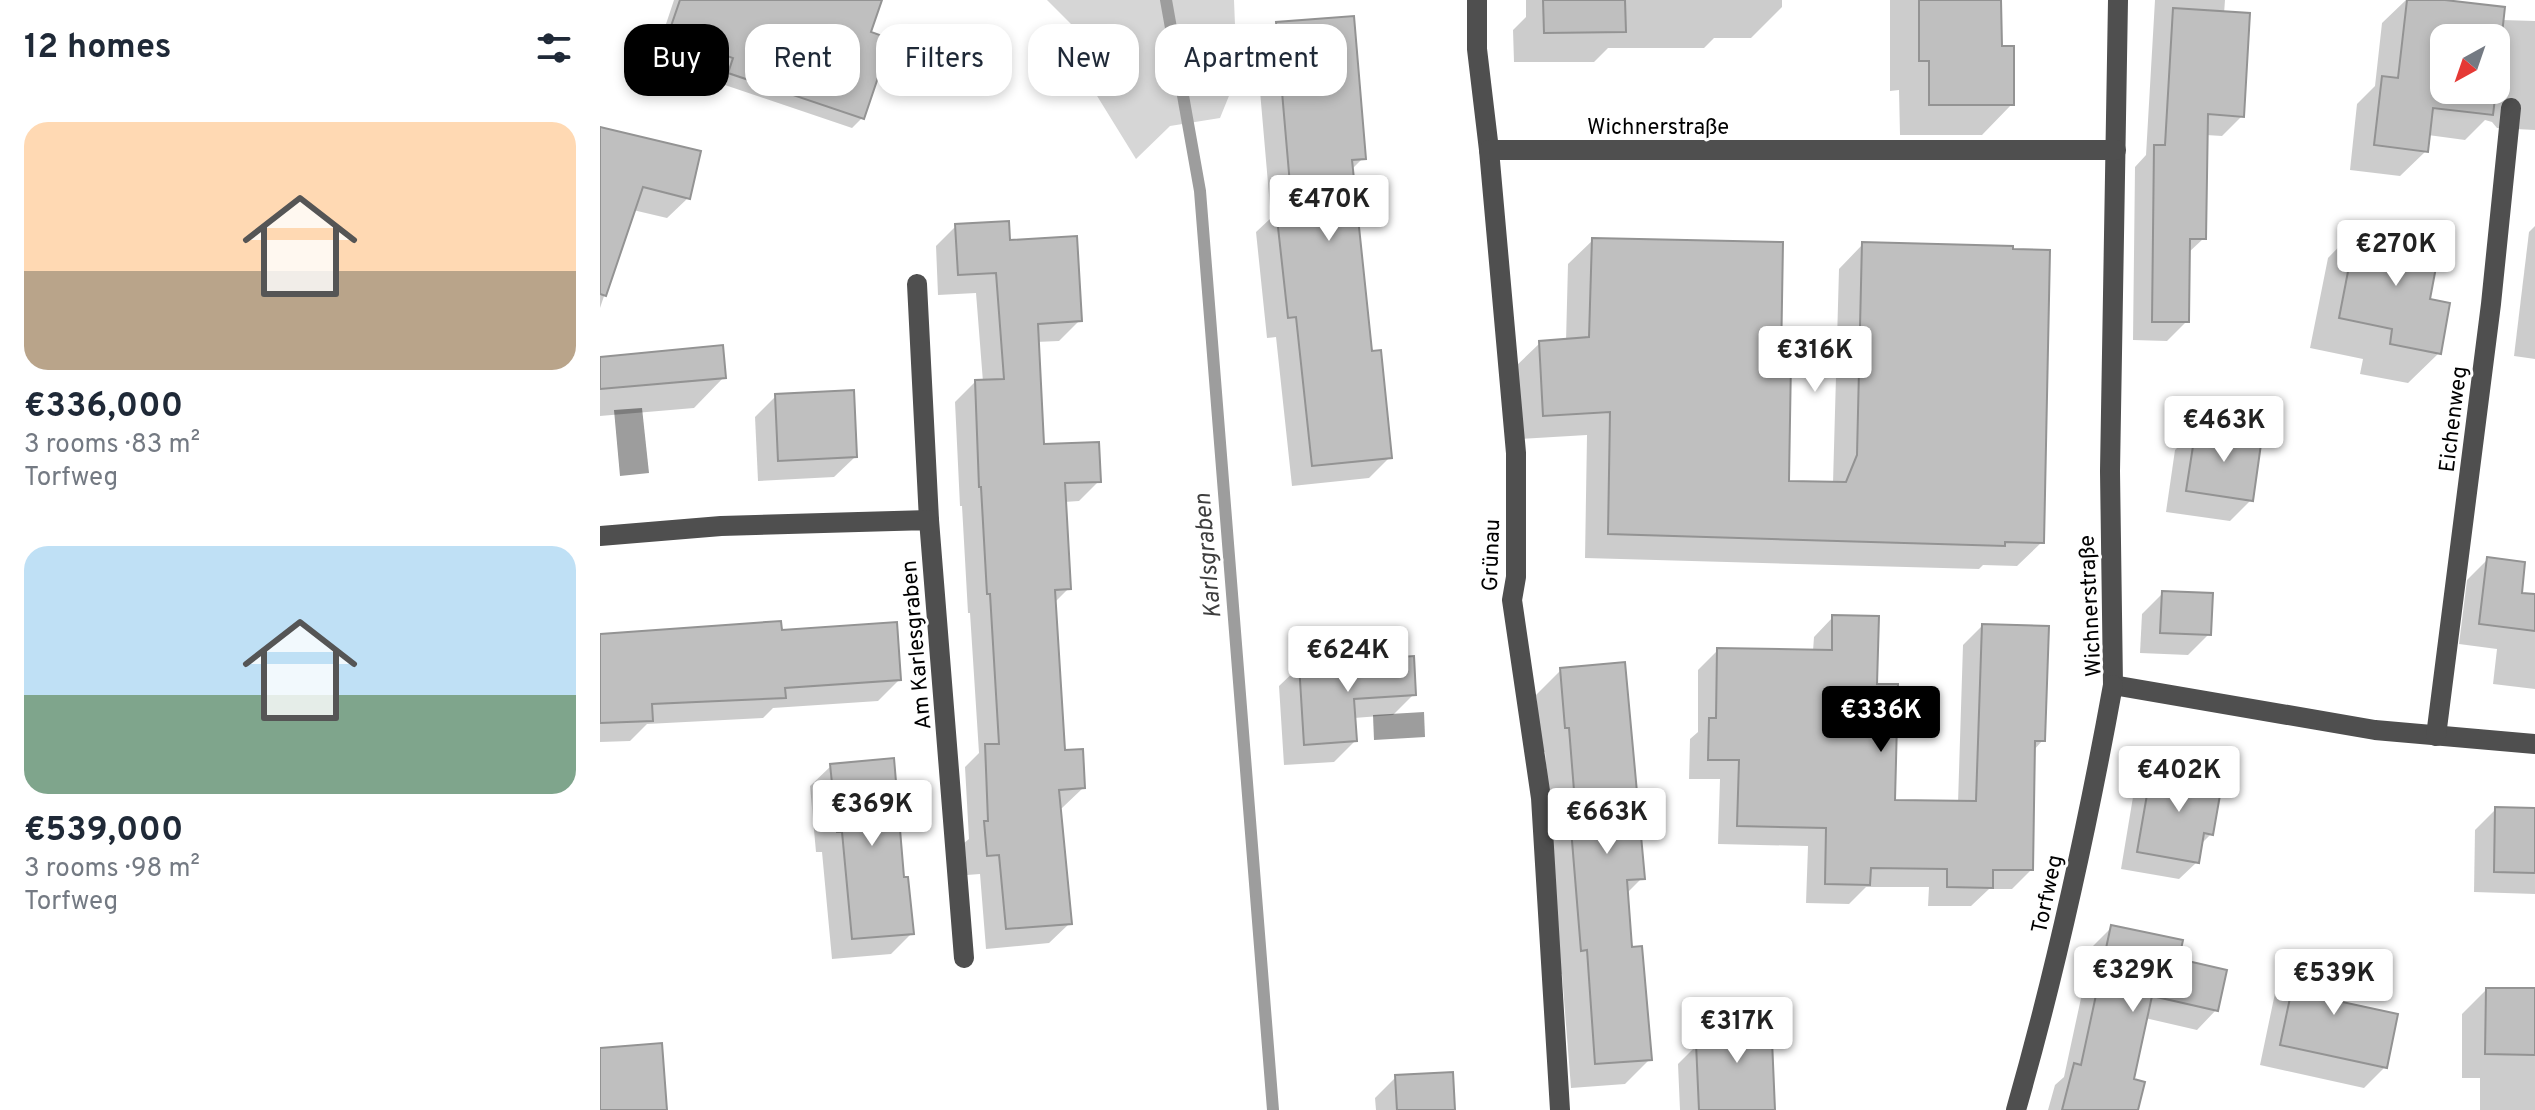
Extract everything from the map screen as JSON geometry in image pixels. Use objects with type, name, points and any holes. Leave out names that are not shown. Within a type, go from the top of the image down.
[{"type":"street","name":"Grünau","points":[[1477,0],[1477,49],[1516,453],[1516,577],[1512,600],[1541,798],[1560,1110]]},
{"type":"street","name":"Wichnerstraße","points":[[2118,0],[2110,471],[2113,685],[2375,730],[2535,744]]},
{"type":"street","name":"Eichenweg","points":[[2436,736],[2491,304],[2511,108]]},
{"type":"street","name":"Wichnerstraße","points":[[1489,150],[2116,150]]},
{"type":"street","name":"Am Karlesgraben","points":[[917,284],[929,520],[964,958]]},
{"type":"street","points":[[600,536],[721,526],[929,520]]},
{"type":"street","name":"Torfweg","points":[[2016,1110],[2065,923],[2113,685]]},
{"type":"shaded area","points":[[1047,0],[1234,0],[1235,24],[1155,24],[1155,96],[1229,96],[1220,118],[1170,126],[1136,159],[1097,96],[1139,96],[1139,24],[1071,24]]},
{"type":"shaded area","points":[[642,408],[649,473],[620,476],[614,410]]},
{"type":"shaded area","points":[[1424,712],[1425,737],[1374,740],[1373,715]]},
{"type":"building","points":[[680,0],[882,0],[871,32],[876,34],[876,83],[864,119],[796,96],[860,96],[860,24],[745,24],[745,79],[729,73],[733,58],[729,57],[729,24],[672,24]]},
{"type":"building","points":[[1543,0],[1625,0],[1626,32],[1544,33]]},
{"type":"building","points":[[1919,0],[2001,0],[2002,46],[2014,46],[2014,105],[1929,105],[1929,61],[1919,61]]},
{"type":"building","points":[[2407,0],[2445,0],[2505,7],[2503,24],[2430,24],[2430,104],[2494,104],[2493,115],[2433,108],[2428,152],[2374,145],[2382,76],[2398,78]]},
{"type":"building","points":[[2173,8],[2250,13],[2244,117],[2208,114],[2206,239],[2190,239],[2189,322],[2152,322],[2154,145],[2165,145]]},
{"type":"building","points":[[1354,16],[1366,159],[1352,160],[1372,351],[1381,350],[1392,458],[1312,466],[1296,317],[1288,318],[1276,209],[1292,208],[1282,96],[1347,96],[1347,24],[1276,22]]},
{"type":"building","points":[[600,127],[701,151],[690,199],[643,187],[606,296],[600,294]]},
{"type":"building","points":[[1009,221],[1010,240],[1077,236],[1082,321],[1038,324],[1044,444],[1099,442],[1101,482],[1065,483],[1071,589],[1055,590],[1065,750],[1083,749],[1085,788],[1059,790],[1072,924],[1006,929],[999,855],[987,856],[984,821],[988,821],[985,744],[999,744],[990,594],[987,594],[979,487],[975,380],[1004,379],[996,273],[958,275],[955,224]]},
{"type":"building","points":[[2357,225],[2441,241],[2430,299],[2450,303],[2441,354],[2390,344],[2392,329],[2339,318]]},
{"type":"building","points":[[1592,238],[1783,242],[1781,360],[1791,360],[1789,481],[1846,482],[1857,455],[1862,242],[2013,246],[2013,249],[2050,250],[2044,543],[2005,542],[2005,546],[1608,534],[1610,412],[1543,416],[1539,341],[1589,337]]},
{"type":"building","points":[[723,345],[726,378],[600,389],[600,357]]},
{"type":"building","points":[[854,390],[857,457],[778,461],[775,394]]},
{"type":"building","points":[[2196,427],[2262,437],[2253,501],[2186,491]]},
{"type":"building","points":[[2487,557],[2525,562],[2522,593],[2535,594],[2535,631],[2479,624]]},
{"type":"building","points":[[2162,591],[2213,593],[2211,635],[2160,633]]},
{"type":"building","points":[[1832,615],[1879,616],[1877,684],[1898,684],[1895,800],[1976,801],[1982,624],[2049,626],[2045,741],[2035,741],[2033,870],[1993,870],[1993,888],[1947,887],[1947,869],[1871,868],[1870,885],[1825,884],[1826,828],[1737,826],[1739,760],[1708,760],[1709,718],[1716,718],[1717,648],[1832,650]]},
{"type":"building","points":[[781,621],[782,630],[897,622],[901,680],[785,688],[786,698],[652,704],[653,721],[600,723],[600,634]]},
{"type":"building","points":[[1414,656],[1416,695],[1354,699],[1357,741],[1304,745],[1299,664]]},
{"type":"building","points":[[1625,662],[1645,879],[1627,880],[1632,947],[1642,946],[1652,1060],[1595,1064],[1587,950],[1581,951],[1569,804],[1575,803],[1560,668]]},
{"type":"building","points":[[894,758],[904,877],[908,877],[914,934],[852,939],[842,832],[837,832],[830,764]]},
{"type":"building","points":[[2152,766],[2223,778],[2213,835],[2204,833],[2199,863],[2137,852]]},
{"type":"building","points":[[2495,807],[2535,808],[2535,873],[2494,872]]},
{"type":"building","points":[[2111,925],[2183,940],[2179,959],[2227,970],[2218,1011],[2152,996],[2134,1079],[2145,1082],[2138,1110],[2062,1110],[2074,1063],[2081,1065]]},
{"type":"building","points":[[2300,951],[2342,960],[2333,1000],[2398,1014],[2387,1068],[2280,1045]]},
{"type":"building","points":[[2486,988],[2535,988],[2535,1055],[2485,1054]]},
{"type":"building","points":[[1763,1007],[1764,1041],[1772,1040],[1775,1110],[1699,1110],[1696,1043],[1722,1042],[1721,1008]]},
{"type":"building","points":[[662,1043],[667,1110],[600,1110],[600,1048]]},
{"type":"building","points":[[1453,1072],[1455,1110],[1397,1110],[1395,1075]]},
{"type":"waterway","name":"Karlsgraben","points":[[1166,0],[1200,191],[1273,1110]]}]
